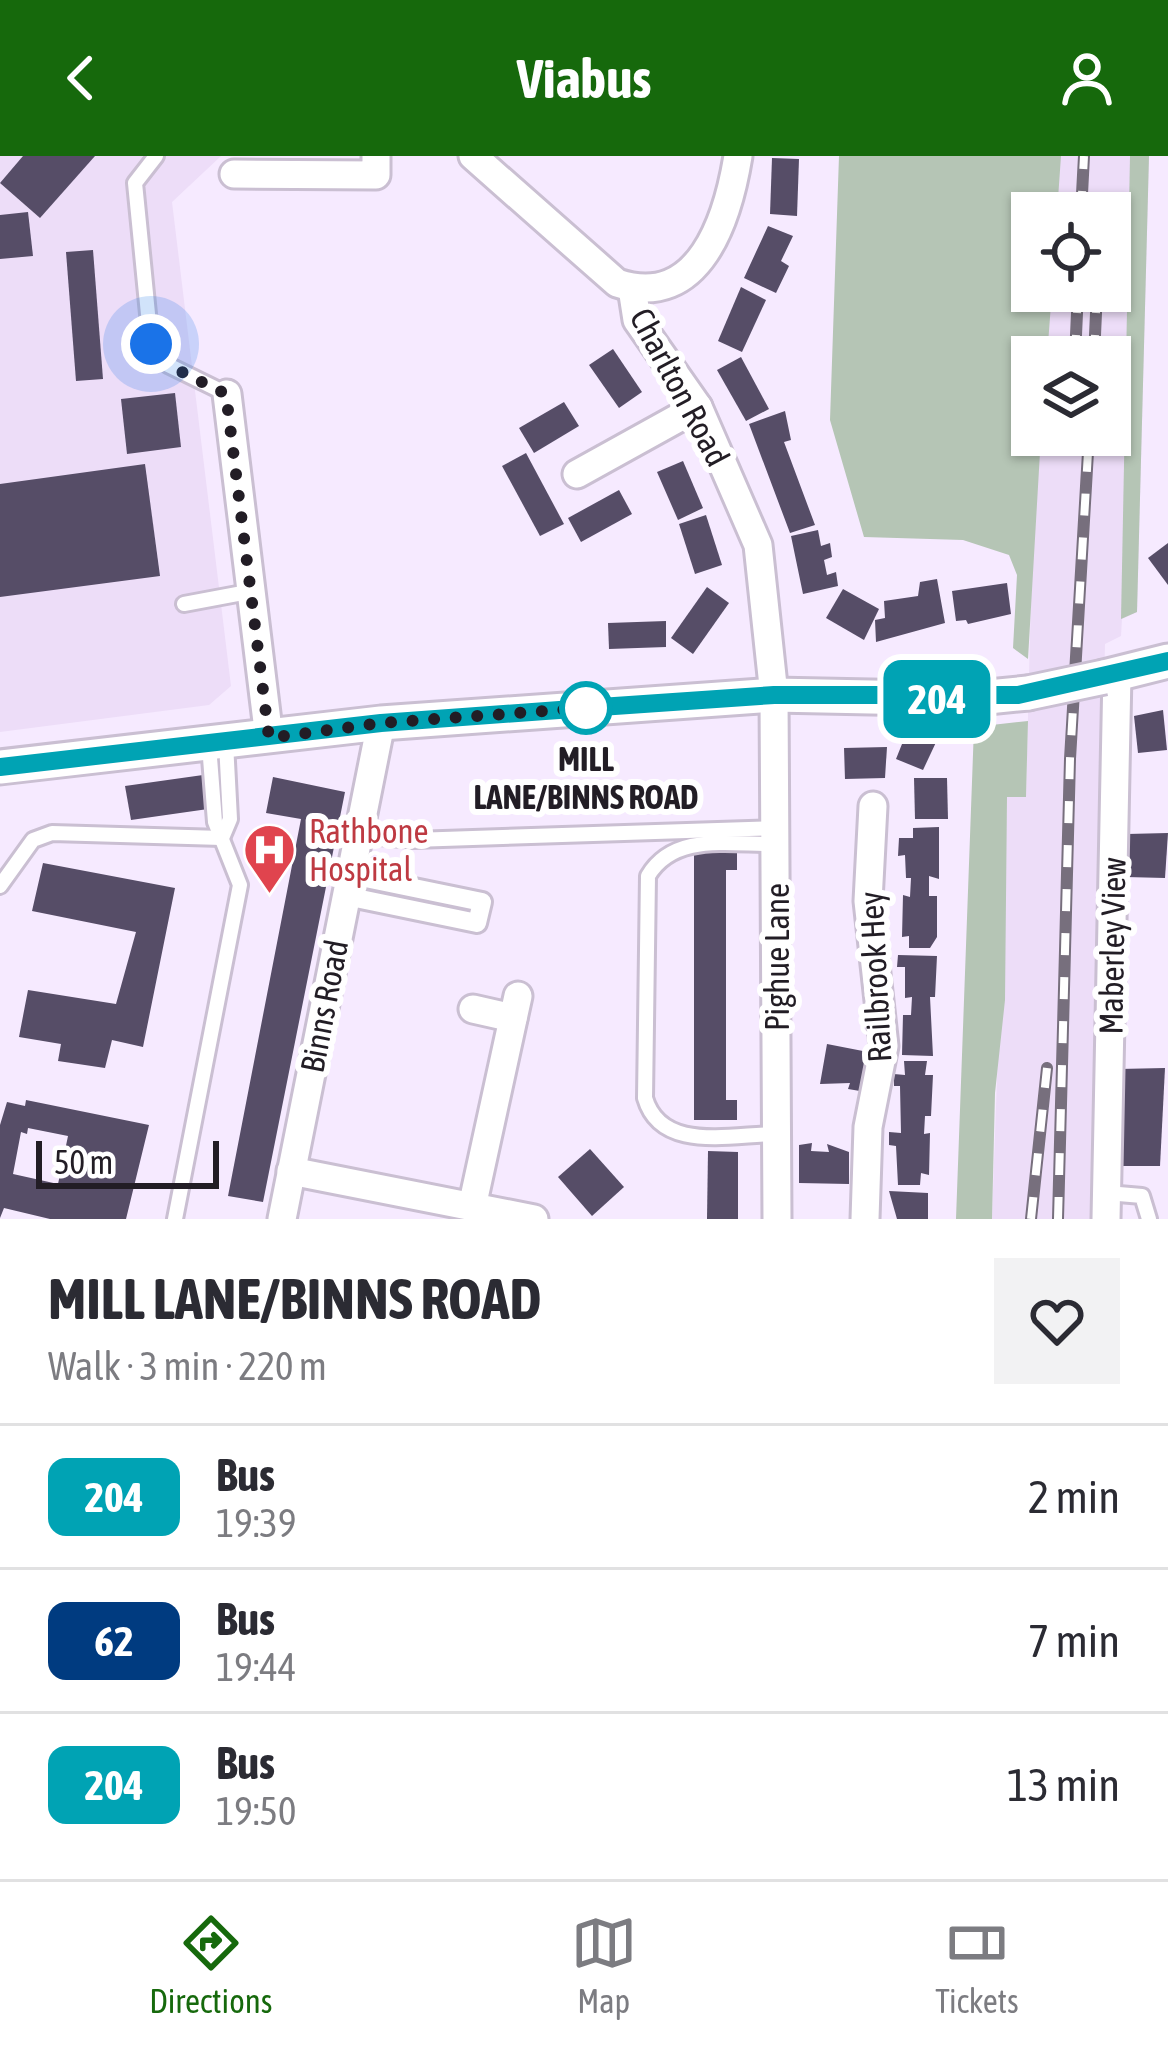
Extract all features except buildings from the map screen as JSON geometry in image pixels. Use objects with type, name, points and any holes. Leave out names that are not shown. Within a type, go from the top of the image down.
[{"type":"street","points":[[234,174],[376,175],[376,156]]},
{"type":"street","points":[[473,156],[617,283],[632,288],[658,286],[680,276],[709,249],[728,218],[738,156]]},
{"type":"street","name":"Charlton Road","points":[[632,288],[637,320],[698,407],[758,545],[774,695]]},
{"type":"street","points":[[226,394],[269,738]]},
{"type":"street","points":[[577,474],[698,407]]},
{"type":"street","points":[[0,767],[381,723],[774,695],[968,699],[1028,694],[1168,662]]},
{"type":"street","name":"Maberley View","points":[[1106,1206],[1111,675]]},
{"type":"street","name":"Pighue Lane","points":[[774,695],[777,1219]]},
{"type":"street","name":"Binns Road","points":[[282,1219],[381,723]]},
{"type":"street","name":"Railbrook Hey","points":[[865,1219],[868,1127],[884,1046],[868,901],[879,825]]},
{"type":"street","points":[[348,885],[482,902],[477,922],[348,885]]},
{"type":"street","points":[[472,1207],[515,1007],[473,1009]]},
{"type":"street","points":[[291,1171],[534,1219]]},
{"type":"lane","points":[[156,156],[135,183],[151,344],[168,365],[226,394]]},
{"type":"lane","points":[[184,604],[248,592]]},
{"type":"lane","points":[[175,1219],[240,885],[215,822],[217,744]]},
{"type":"lane","points":[[0,886],[33,840],[52,833],[223,838]]},
{"type":"lane","points":[[359,835],[413,840],[776,836]]},
{"type":"lane","points":[[776,836],[675,848],[648,876],[645,1098],[651,1118],[673,1134],[778,1134]]},
{"type":"lane","points":[[1106,1206],[1142,1196],[1149,1219]]},
{"type":"shaded area","points":[[0,156],[221,156],[172,202],[231,686],[209,705],[0,732]]},
{"type":"shaded area","points":[[1043,156],[1149,156],[1137,612],[1122,619],[1121,636],[1105,644],[1091,1219],[992,1219],[1007,797],[1026,796],[1034,456],[1131,456],[1131,336],[1038,336],[1038,312],[1131,312],[1131,192],[1042,192]]},
{"type":"green space","points":[[839,156],[1061,156],[1058,192],[1011,192],[1011,312],[1050,312],[1049,336],[1011,336],[1011,456],[1040,456],[1028,659],[1013,648],[1017,575],[1009,555],[963,540],[864,537],[830,420]]},
{"type":"green space","points":[[1130,156],[1149,156],[1137,612],[1121,619],[1124,456],[1131,456],[1131,336],[1127,336],[1127,312],[1131,312]]},
{"type":"green space","points":[[1028,721],[1026,797],[1007,797],[1005,1000],[995,1093],[992,1219],[956,1219],[974,727]]},
{"type":"railway","points":[[1082,192],[1084,156]]},
{"type":"railway","points":[[1076,336],[1077,312]]},
{"type":"railway","points":[[1095,336],[1096,312]]},
{"type":"railway","points":[[1058,1219],[1070,759],[1088,456]]},
{"type":"railway","points":[[1031,1219],[1047,1068]]},
{"type":"bus line","name":"204","points":[[0,767],[381,723],[600,707],[774,695],[968,699],[1018,695],[1168,661]]},
{"type":"place","name":"MILL LANE/BINNS ROAD","points":[[586,708]]},
{"type":"place","name":"Rathbone Hospital","points":[[270,896]]},
{"type":"route","points":[[151,344],[168,365],[226,394],[269,738],[381,723],[600,707],[586,708]]}]
